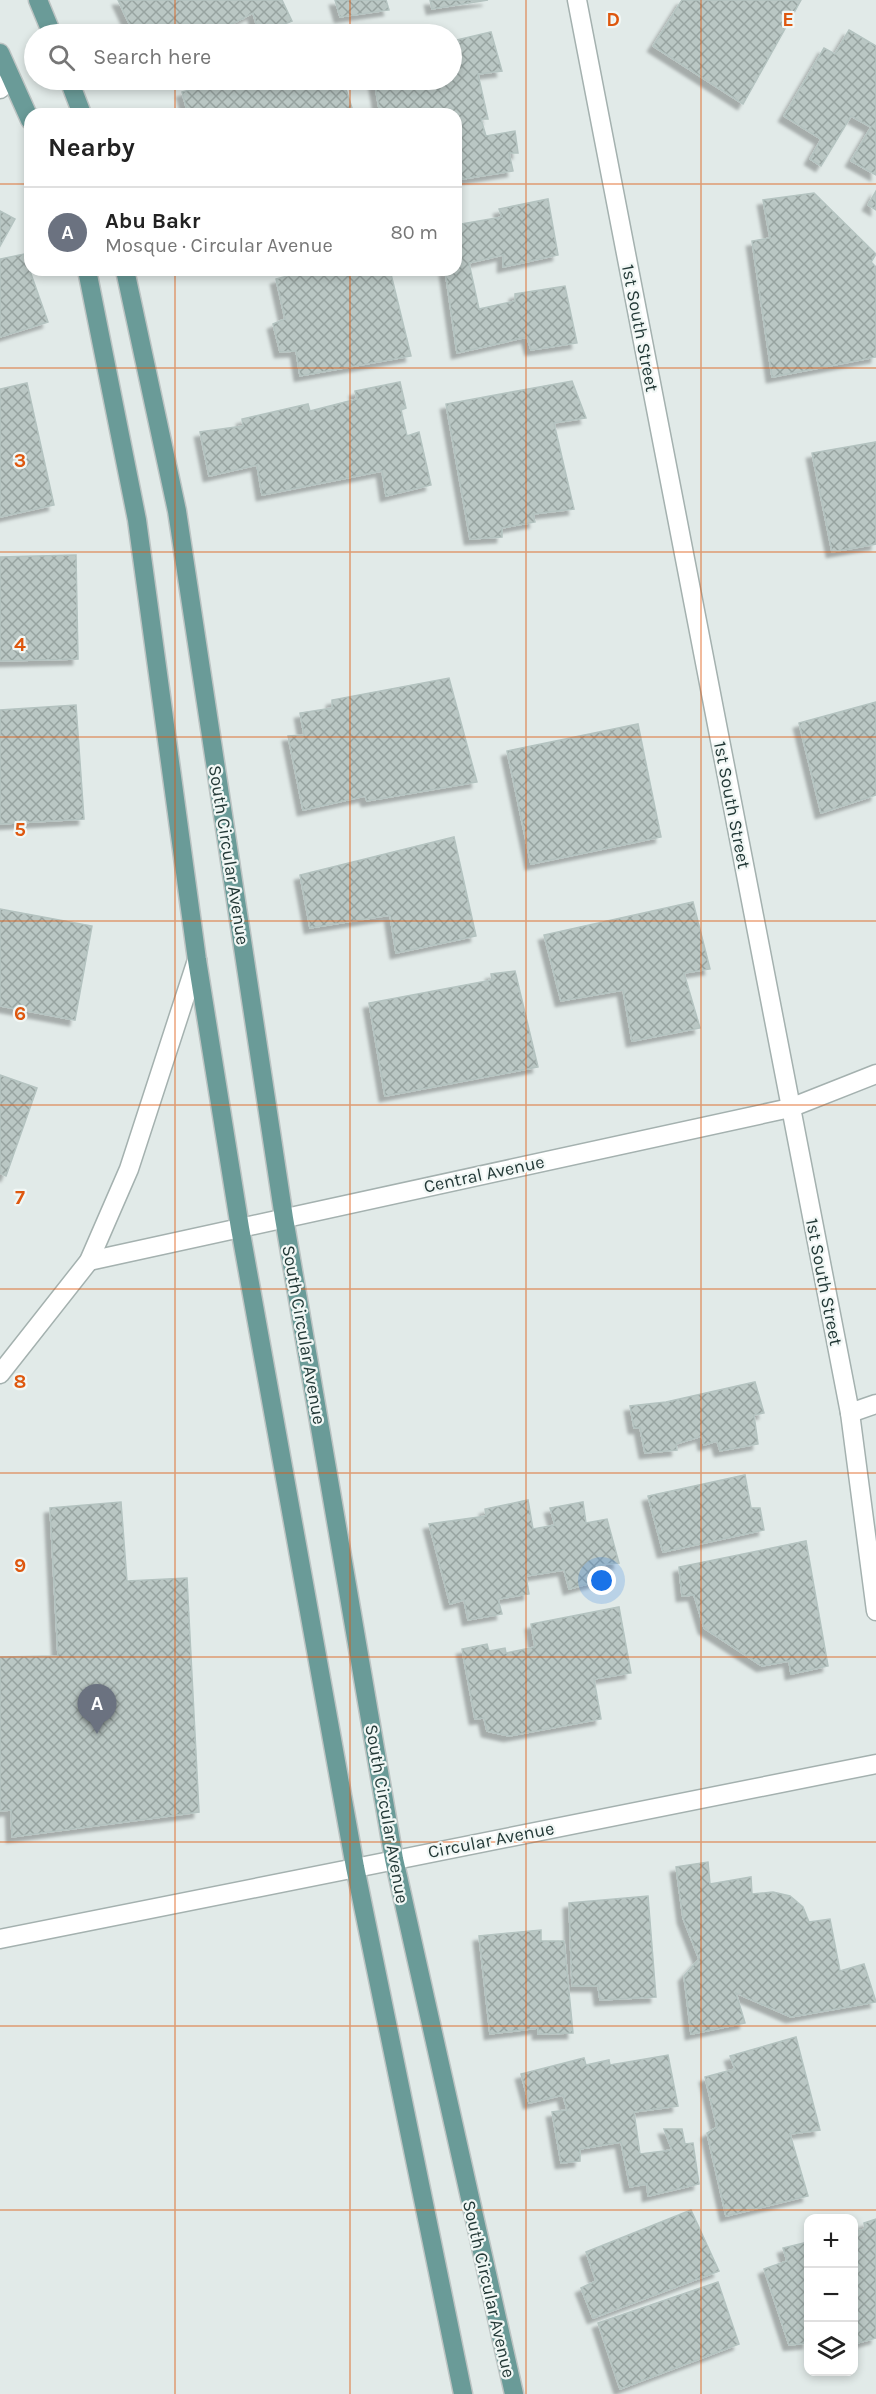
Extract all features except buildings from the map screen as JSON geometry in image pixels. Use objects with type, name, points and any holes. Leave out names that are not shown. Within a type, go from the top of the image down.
[{"type":"main road","points":[[38,0],[48,24]]},
{"type":"main road","points":[[0,53],[6,84],[24,111]]},
{"type":"main road","points":[[73,90],[80,108]]},
{"type":"main road","points":[[88,276],[137,520],[197,960],[240,1228],[355,1867],[463,2394]]},
{"type":"main road","name":"South Circular Avenue","points":[[126,276],[177,511],[284,1218],[394,1859],[514,2394]]},
{"type":"street","name":"1st South Street","points":[[577,0],[850,1413],[876,1611]]},
{"type":"street","points":[[0,1374],[89,1261],[129,1168],[197,960]]},
{"type":"street","name":"Central Avenue","points":[[89,1261],[790,1108],[876,1074]]},
{"type":"street","points":[[850,1413],[876,1404]]},
{"type":"street","name":"Circular Avenue","points":[[0,1939],[876,1764]]},
{"type":"place","name":"Abu Bakr","points":[[97,1734]]}]
